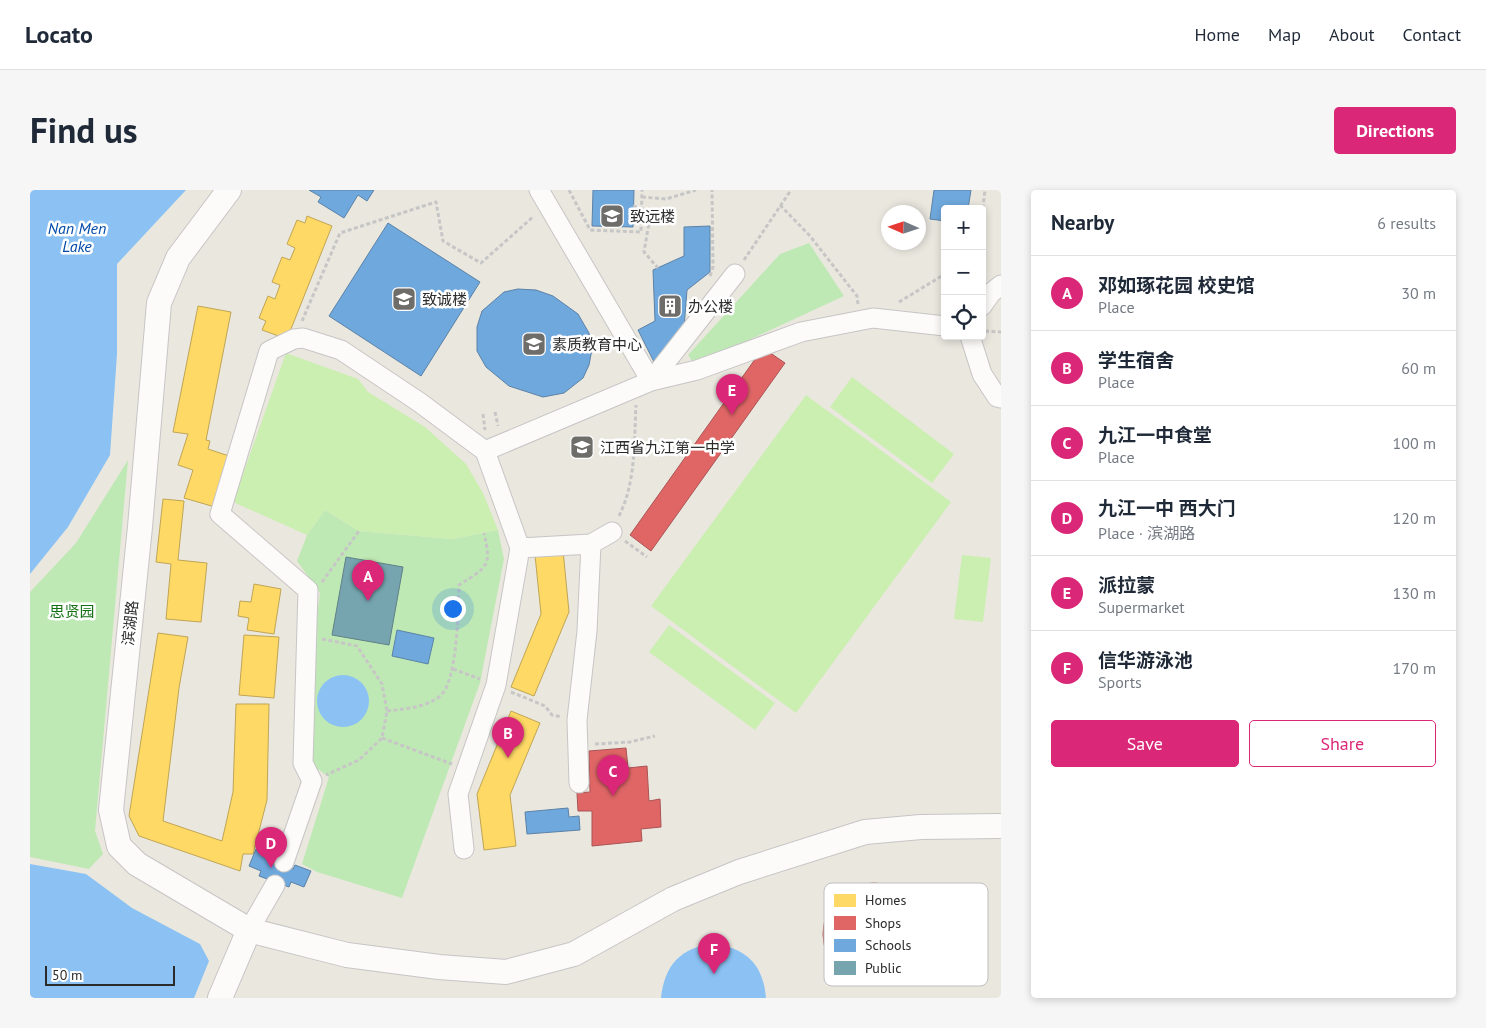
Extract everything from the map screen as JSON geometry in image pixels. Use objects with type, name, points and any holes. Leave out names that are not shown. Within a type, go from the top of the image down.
[{"type":"street","name":"滨湖路","points":[[228,190],[178,258],[159,303],[142,508],[111,810],[119,846],[137,864],[249,930],[347,955],[439,967],[506,972],[574,954],[673,900],[739,872],[865,832],[920,827],[1001,826]]},
{"type":"street","points":[[543,197],[644,385]]},
{"type":"street","points":[[644,385],[735,274]]},
{"type":"street","points":[[986,300],[991,292],[1001,285]]},
{"type":"street","points":[[486,444],[644,385],[697,370],[801,332],[873,318],[941,326]]},
{"type":"street","points":[[284,862],[312,781],[303,763],[308,590],[220,514],[270,351],[294,339],[303,338],[341,350],[418,402],[486,444],[520,548],[496,685],[458,794],[464,849]]},
{"type":"street","points":[[971,340],[982,374],[998,398],[1001,398]]},
{"type":"street","points":[[520,548],[591,544],[612,532]]},
{"type":"street","points":[[579,783],[577,720],[587,630],[591,544]]},
{"type":"street","points":[[220,998],[249,930],[276,885]]},
{"type":"path","points":[[569,190],[590,230],[641,232],[642,190]]},
{"type":"path","points":[[642,197],[666,199],[696,190]]},
{"type":"path","points":[[707,285],[713,267],[712,190]]},
{"type":"path","points":[[735,274],[791,190]]},
{"type":"path","points":[[983,205],[985,190]]},
{"type":"path","points":[[294,339],[340,233],[436,202],[442,241],[481,263],[508,237],[543,197]]},
{"type":"path","points":[[780,205],[810,236],[856,296]]},
{"type":"path","points":[[634,206],[651,211],[644,252],[658,268]]},
{"type":"path","points":[[873,318],[941,276]]},
{"type":"path","points":[[986,330],[1001,332]]},
{"type":"path","points":[[644,385],[626,503],[612,532],[647,557]]},
{"type":"path","points":[[483,414],[486,444]]},
{"type":"path","points":[[308,590],[322,582],[359,531]]},
{"type":"path","points":[[387,711],[417,708],[440,696],[453,668],[459,585],[484,569],[489,554],[484,533]]},
{"type":"path","points":[[307,635],[357,646],[382,684],[387,711],[382,738],[359,760],[312,781]]},
{"type":"path","points":[[453,668],[545,706],[552,715],[577,720]]},
{"type":"path","points":[[579,745],[630,742],[655,736]]},
{"type":"path","points":[[382,738],[467,769]]},
{"type":"green space","points":[[809,243],[844,296],[695,365],[688,355],[780,254]]},
{"type":"green space","points":[[286,353],[358,379],[368,392],[425,427],[466,464],[483,493],[498,530],[452,539],[359,531],[325,510],[307,535],[233,502]]},
{"type":"green space","points":[[852,377],[954,454],[932,483],[830,407]]},
{"type":"green space","points":[[806,395],[951,502],[796,713],[651,606]]},
{"type":"green space","name":"思贤园","points":[[128,460],[95,831],[103,854],[89,869],[30,857],[30,592],[76,543]]},
{"type":"green space","points":[[325,510],[359,531],[452,539],[498,530],[504,559],[480,683],[402,898],[317,872],[302,864],[329,777],[308,762],[311,666],[320,593],[297,561],[307,535]]},
{"type":"green space","points":[[962,555],[991,558],[983,622],[954,619]]},
{"type":"green space","points":[[669,625],[775,703],[755,730],[649,652]]},
{"type":"water","name":"Nan Men Lake","points":[[30,190],[186,190],[117,264],[117,354],[110,455],[68,527],[30,574]]},
{"type":"water","points":[[343,675],[353,677],[361,683],[367,691],[369,701],[367,711],[361,719],[353,725],[343,727],[333,725],[325,719],[319,711],[317,701],[319,691],[325,683],[333,677]]},
{"type":"water","points":[[30,864],[86,874],[132,908],[200,944],[209,961],[194,998],[30,998]]},
{"type":"water","points":[[713,943],[735,949],[751,960],[761,976],[766,998],[661,998],[666,976],[676,960],[692,949]]},
{"type":"building: Homes","points":[[307,216],[332,226],[287,339],[262,330],[266,321],[259,318],[268,296],[275,299],[280,285],[272,282],[282,257],[290,260],[295,248],[287,244],[297,220],[305,223]]},
{"type":"building: Homes","points":[[198,306],[231,312],[206,440],[210,441],[208,449],[229,456],[215,507],[184,498],[193,470],[178,465],[188,434],[173,432]]},
{"type":"building: Homes","points":[[163,499],[184,501],[178,560],[207,563],[201,622],[166,619],[171,564],[156,562]]},
{"type":"building: Homes","points":[[563,550],[569,612],[534,696],[511,687],[541,614],[535,555]]},
{"type":"building: Homes","points":[[254,584],[281,589],[274,634],[247,630],[249,618],[238,616],[240,601],[251,602]]},
{"type":"building: Homes","points":[[158,633],[188,637],[179,688],[163,821],[222,841],[233,792],[236,704],[269,704],[267,800],[253,854],[243,854],[240,871],[139,836],[129,816]]},
{"type":"building: Homes","points":[[244,635],[279,637],[274,698],[239,695]]},
{"type":"building: Homes","points":[[511,711],[540,723],[510,795],[516,846],[484,850],[477,794]]},
{"type":"building: Shops","points":[[763,348],[785,363],[651,551],[630,535]]},
{"type":"building: Shops","points":[[626,748],[628,768],[647,766],[649,801],[660,799],[661,827],[641,829],[642,841],[592,846],[592,811],[578,811],[577,793],[590,792],[589,751]]},
{"type":"building: Schools","points":[[309,190],[374,190],[367,201],[358,195],[344,218],[318,202],[321,197]]},
{"type":"building: Schools","name":"致远楼","points":[[593,190],[634,190],[633,227],[592,226]]},
{"type":"building: Schools","points":[[934,190],[971,190],[969,205],[941,205],[941,220],[930,219]]},
{"type":"building: Schools","name":"致诚楼","points":[[388,223],[480,282],[421,376],[329,316]]},
{"type":"building: Schools","name":"办公楼","points":[[710,226],[710,272],[687,290],[684,328],[656,366],[638,330],[655,321],[653,270],[684,256],[684,227]]},
{"type":"building: Schools","name":"素质教育中心","points":[[518,289],[536,290],[553,296],[578,314],[589,333],[592,349],[589,365],[583,378],[564,393],[543,397],[509,386],[486,367],[477,351],[477,327],[482,311],[504,292]]},
{"type":"building: Schools","points":[[397,630],[434,638],[428,664],[392,656]]},
{"type":"building: Schools","points":[[568,808],[569,817],[579,816],[580,830],[527,834],[525,812]]},
{"type":"building: Schools","points":[[256,849],[270,854],[268,859],[293,869],[295,865],[311,871],[304,887],[291,882],[289,887],[259,876],[261,871],[249,866]]},
{"type":"building: Public","points":[[346,557],[403,567],[389,645],[332,635]]},
{"type":"place","name":"致远楼","points":[[612,216]]},
{"type":"place","name":"致诚楼","points":[[404,299]]},
{"type":"place","name":"办公楼","points":[[670,306]]},
{"type":"place","name":"素质教育中心","points":[[534,344]]},
{"type":"place","name":"派拉蒙","points":[[732,415]]},
{"type":"place","name":"江西省九江第一中学","points":[[582,447]]},
{"type":"place","name":"邓如琢花园 校史馆","points":[[368,601]]},
{"type":"place","name":"学生宿舍","points":[[508,758]]},
{"type":"place","name":"九江一中食堂","points":[[613,796]]},
{"type":"place","name":"九江一中 西大门","points":[[271,868]]},
{"type":"place","name":"信华游泳池","points":[[714,974]]}]
